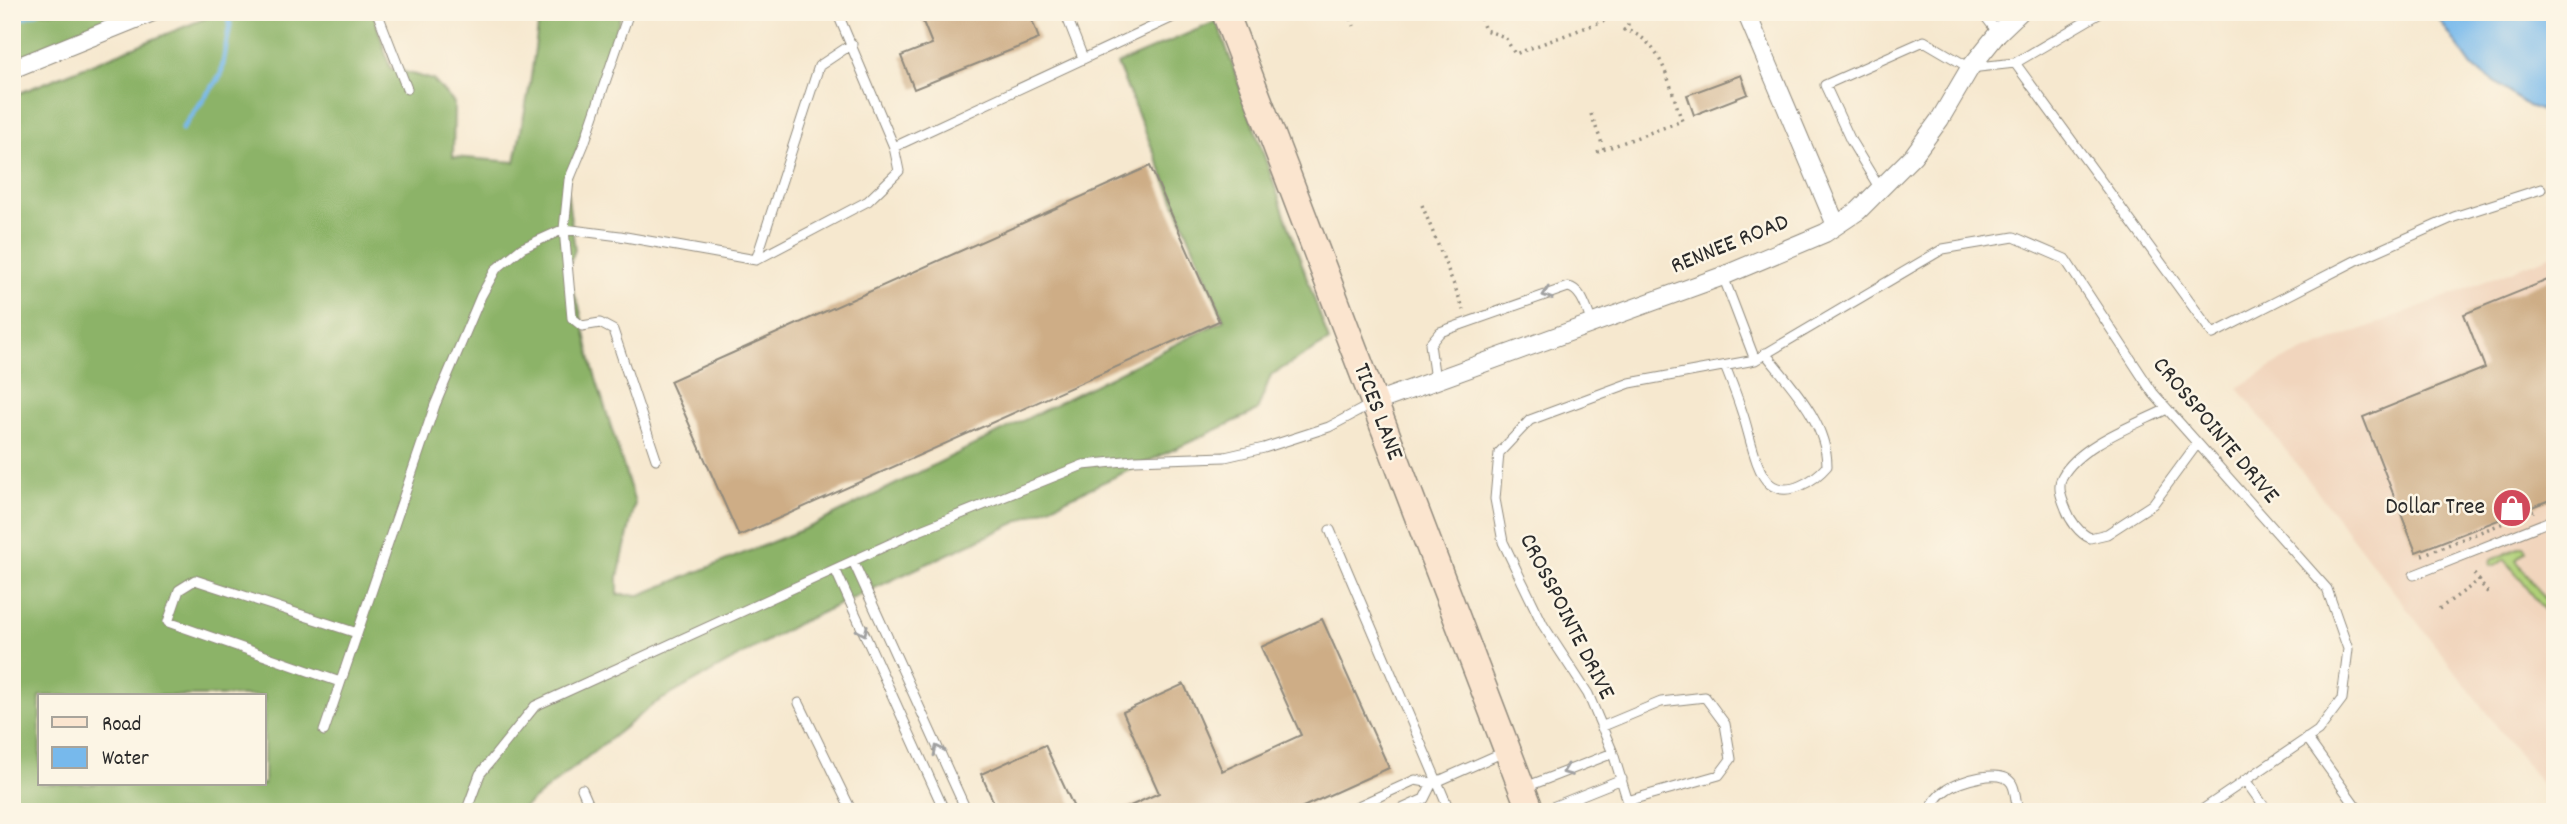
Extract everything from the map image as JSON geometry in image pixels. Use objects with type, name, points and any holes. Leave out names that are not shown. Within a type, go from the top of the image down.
[{"type":"street","points":[[12,69],[153,12]]},
{"type":"street","name":"TICES LANE","points":[[1225,12],[1526,800]]},
{"type":"street","points":[[1746,12],[1836,225]]},
{"type":"street","name":"RENNEE ROAD","points":[[1373,403],[1723,276],[1825,233],[1858,211],[1913,156],[1940,119],[1970,68],[1998,33],[2020,12]]},
{"type":"lane","points":[[377,12],[407,89]]},
{"type":"lane","points":[[629,12],[569,180],[564,229],[572,318],[582,326],[600,323],[613,330],[656,459]]},
{"type":"lane","points":[[324,731],[435,405],[495,269],[522,248],[564,229],[757,260],[868,201],[899,171],[894,147],[837,12]]},
{"type":"lane","points":[[1065,12],[1083,58]]},
{"type":"lane","points":[[894,147],[1184,12]]},
{"type":"lane","points":[[1982,12],[1998,33]]},
{"type":"lane","points":[[1881,190],[1851,141],[1825,85],[1924,41],[1970,68],[2015,63],[2102,12]]},
{"type":"lane","points":[[757,260],[819,66],[852,44]]},
{"type":"lane","points":[[2015,63],[2213,334],[2354,261],[2454,217],[2541,188]]},
{"type":"lane","name":"CROSSPOINTE DRIVE","points":[[1631,812],[1613,753],[1588,694],[1543,625],[1503,542],[1495,499],[1499,453],[1530,420],[1630,383],[1755,360],[1943,249],[2014,237],[2065,259],[2152,393],[2327,589],[2348,649],[2342,699],[2318,730],[2199,812]]},
{"type":"lane","points":[[1723,276],[1755,360]]},
{"type":"lane","points":[[1435,380],[1430,357],[1432,340],[1440,332],[1571,287],[1578,292],[1592,323]]},
{"type":"lane","points":[[1725,366],[1766,481],[1772,486],[1790,489],[1820,475],[1828,466],[1828,456],[1823,434],[1765,353]]},
{"type":"lane","points":[[466,812],[480,774],[535,706],[916,532],[1083,465],[1225,457],[1264,449],[1329,427],[1373,403]]},
{"type":"lane","points":[[2167,409],[2092,447],[2080,456],[2062,478],[2060,495],[2067,512],[2084,536],[2090,538],[2107,534],[2153,504],[2197,443]]},
{"type":"lane","points":[[2414,575],[2555,519]]},
{"type":"lane","points":[[1330,530],[1450,812]]},
{"type":"lane","points":[[853,561],[967,812]]},
{"type":"lane","points":[[835,569],[945,812]]},
{"type":"lane","points":[[341,682],[168,622],[179,590],[195,580],[357,633]]},
{"type":"lane","points":[[1601,727],[1661,702],[1705,697],[1725,724],[1731,759],[1719,775],[1627,801]]},
{"type":"lane","points":[[799,704],[852,812]]},
{"type":"lane","points":[[2307,738],[2360,812]]},
{"type":"lane","points":[[1345,812],[1415,780],[1435,782],[1507,751]]},
{"type":"lane","points":[[1526,800],[1613,753]]},
{"type":"lane","points":[[1930,812],[1934,801],[1944,790],[1993,774],[2007,779],[2013,785],[2018,812]]},
{"type":"lane","points":[[1540,812],[1622,779]]},
{"type":"lane","points":[[2245,780],[2268,812]]},
{"type":"lane","points":[[1395,812],[1424,799],[1435,782]]},
{"type":"lane","points":[[935,790],[953,783]]},
{"type":"lane","points":[[582,789],[592,812]]},
{"type":"path","points":[[1349,12],[1354,26]]},
{"type":"path","points":[[1478,12],[1485,30],[1505,37],[1515,54],[1628,12],[1628,26],[1625,30],[1639,35],[1658,55],[1682,121],[1597,152]]},
{"type":"path","points":[[1604,12],[1607,20]]},
{"type":"path","points":[[1591,114],[1604,149]]},
{"type":"path","points":[[1422,205],[1469,322]]},
{"type":"path","points":[[2422,555],[2538,509]]},
{"type":"path","points":[[2550,550],[2555,555]]},
{"type":"path","points":[[2550,566],[2555,562]]},
{"type":"path","points":[[2474,574],[2488,593]]},
{"type":"path","points":[[2440,609],[2484,577]]},
{"type":"shaded area","points":[[2555,254],[2555,802],[2238,388],[2283,360]]},
{"type":"green space","points":[[12,12],[153,12],[12,69]]},
{"type":"green space","points":[[221,12],[373,12],[390,68],[433,80],[454,103],[453,157],[515,162],[540,12],[622,12],[566,184],[575,250],[566,273],[579,306],[593,369],[635,503],[618,577],[618,595],[640,595],[814,525],[1224,320],[1117,64],[1217,21],[1329,341],[1271,375],[1257,411],[799,623],[654,704],[518,812],[12,812],[12,96]]},
{"type":"green space","points":[[2521,547],[2526,551],[2516,560],[2555,612],[2555,624],[2505,559],[2495,566],[2490,565],[2491,560]]},
{"type":"water","points":[[2434,12],[2555,12],[2555,115],[2528,106],[2472,66]]},
{"type":"building","points":[[919,12],[1029,12],[1039,39],[914,89],[901,56],[932,44]]},
{"type":"building","points":[[1741,75],[1748,94],[1694,115],[1687,95]]},
{"type":"building","points":[[1150,166],[1219,321],[739,536],[670,381]]},
{"type":"building","points":[[2555,277],[2555,498],[2416,552],[2363,417],[2485,368],[2464,314]]},
{"type":"building","points":[[1322,619],[1389,768],[1292,812],[1117,812],[1159,793],[1123,712],[1184,684],[1222,771],[1301,735],[1261,647]]},
{"type":"building","points":[[1045,745],[1076,812],[998,812],[981,774]]},
{"type":"waterway","points":[[12,22],[38,12]]},
{"type":"waterway","points":[[182,129],[221,75],[230,24],[225,12]]},
{"type":"place","name":"Dollar Tree","points":[[2512,508]]}]
